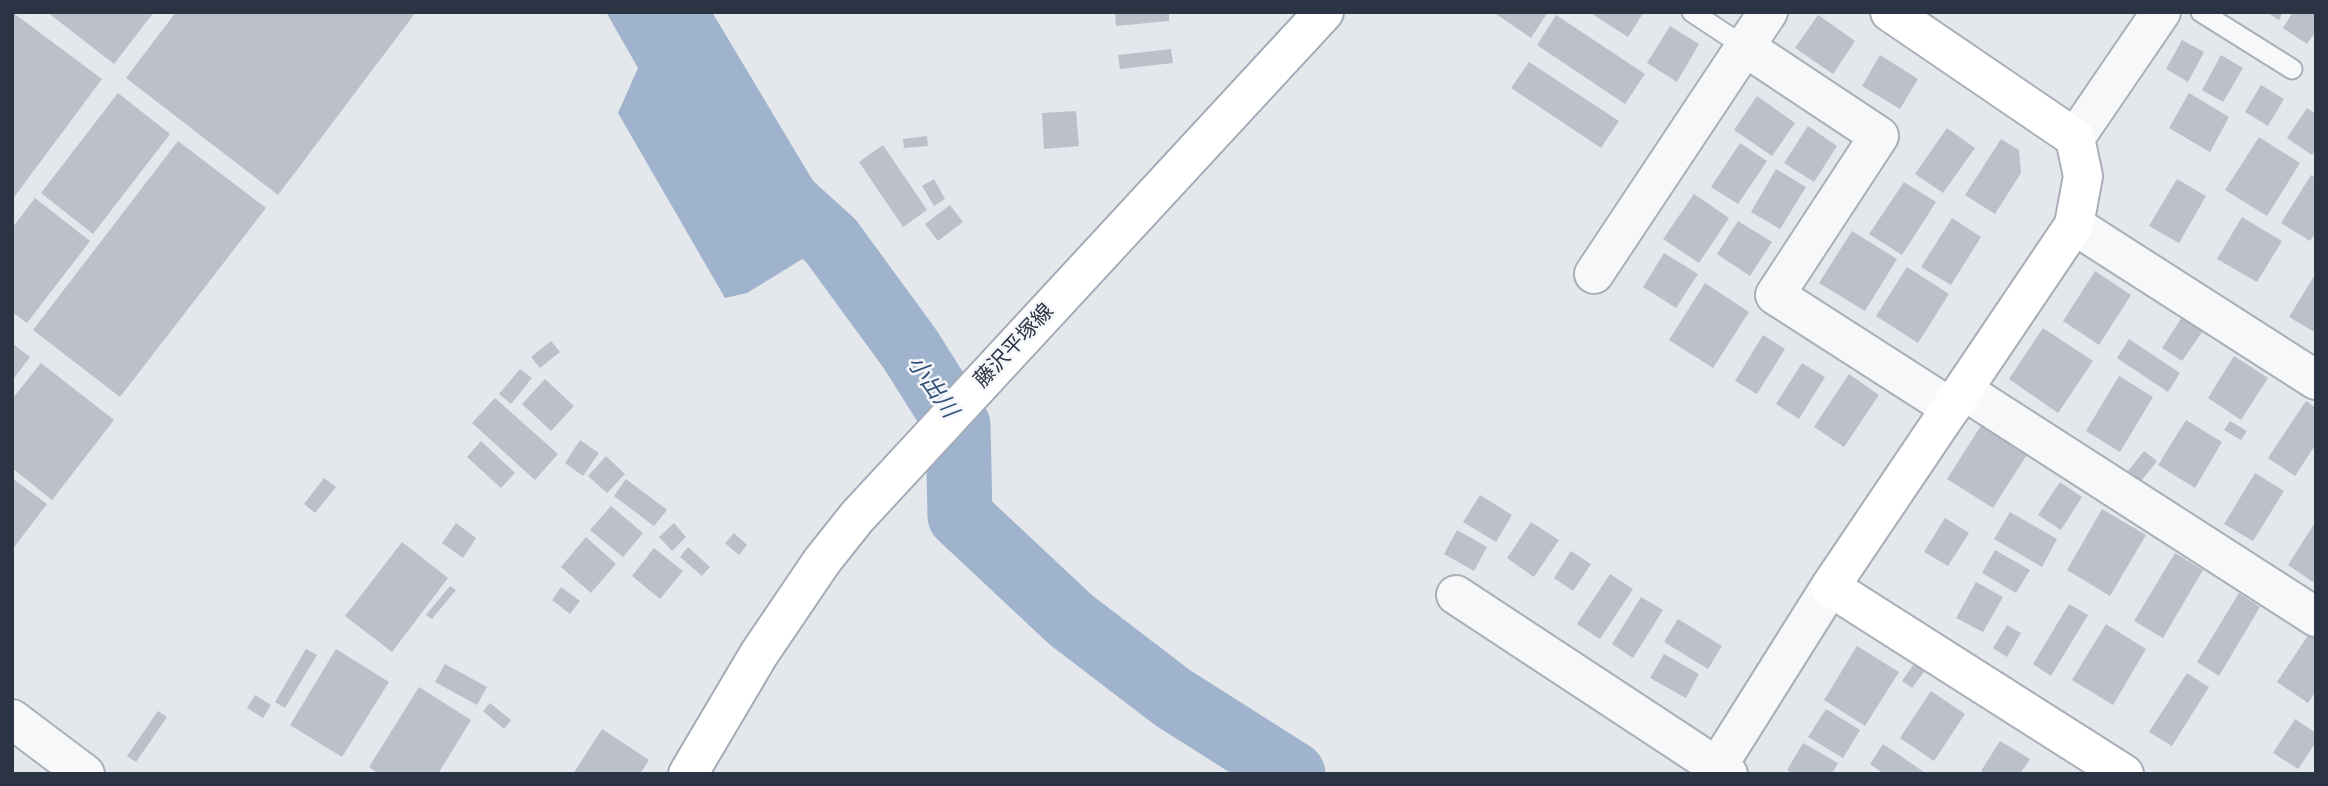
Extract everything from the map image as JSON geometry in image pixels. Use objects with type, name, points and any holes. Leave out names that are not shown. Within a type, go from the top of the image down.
[{"type":"street","name":"藤沢平塚線","points":[[688,774],[759,654],[822,561],[857,517],[1324,12]]},
{"type":"street","points":[[1594,274],[1768,12]]},
{"type":"street","points":[[1456,596],[1722,770],[1830,587],[2074,225],[2083,176],[2074,138],[1890,12]]},
{"type":"street","points":[[2074,138],[2161,12]]},
{"type":"street","points":[[1745,47],[1879,136],[1776,295],[1957,399],[2316,617]]},
{"type":"street","points":[[2074,225],[2316,380]]},
{"type":"street","points":[[1830,587],[2123,774]]},
{"type":"street","points":[[12,719],[85,774]]},
{"type":"lane","points":[[1692,12],[1745,47]]},
{"type":"lane","points":[[2201,12],[2292,69]]},
{"type":"water","points":[[606,12],[712,12],[843,234],[747,293],[725,298],[618,113],[638,68]]},
{"type":"building","points":[[12,12],[102,79],[12,200]]},
{"type":"building","points":[[47,12],[154,12],[114,64]]},
{"type":"building","points":[[176,12],[416,12],[278,195],[126,78]]},
{"type":"building","points":[[1115,12],[1169,12],[1169,21],[1116,26]]},
{"type":"building","points":[[1493,12],[1548,12],[1531,38]]},
{"type":"building","points":[[1589,12],[1644,12],[1628,37]]},
{"type":"building","points":[[2266,12],[2283,12],[2279,20]]},
{"type":"building","points":[[2293,12],[2316,13],[2316,31],[2307,44],[2283,28]]},
{"type":"building","points":[[1556,15],[1645,74],[1625,104],[1537,45]]},
{"type":"building","points":[[1818,15],[1855,41],[1833,74],[1795,48]]},
{"type":"building","points":[[1670,26],[1699,44],[1677,82],[1647,63]]},
{"type":"building","points":[[2182,40],[2204,52],[2188,82],[2166,69]]},
{"type":"building","points":[[1171,49],[1173,63],[1120,69],[1118,55]]},
{"type":"building","points":[[1880,55],[1918,79],[1900,109],[1862,86]]},
{"type":"building","points":[[2221,55],[2243,68],[2223,102],[2202,90]]},
{"type":"building","points":[[1529,62],[1619,121],[1601,148],[1511,88]]},
{"type":"building","points":[[2261,85],[2284,99],[2268,126],[2245,112]]},
{"type":"building","points":[[118,93],[170,134],[93,234],[41,193]]},
{"type":"building","points":[[2189,93],[2229,117],[2210,152],[2169,128]]},
{"type":"building","points":[[1757,96],[1795,123],[1772,156],[1734,130]]},
{"type":"building","points":[[2307,108],[2316,114],[2316,149],[2312,155],[2287,138]]},
{"type":"building","points":[[1076,111],[1079,146],[1044,149],[1042,113]]},
{"type":"building","points":[[1808,126],[1837,146],[1814,182],[1784,163]]},
{"type":"building","points":[[1947,128],[1975,148],[1943,193],[1915,174]]},
{"type":"building","points":[[927,136],[928,146],[904,148],[903,139]]},
{"type":"building","points":[[2259,137],[2300,163],[2267,216],[2225,190]]},
{"type":"building","points":[[2001,139],[2019,150],[2021,173],[1995,214],[1965,195]]},
{"type":"building","points":[[178,141],[266,208],[120,397],[33,330]]},
{"type":"building","points":[[1740,143],[1767,161],[1738,204],[1711,187]]},
{"type":"building","points":[[883,145],[927,210],[903,227],[859,162]]},
{"type":"building","points":[[1776,169],[1806,187],[1780,229],[1751,212]]},
{"type":"building","points":[[2311,175],[2316,178],[2316,232],[2310,241],[2281,223]]},
{"type":"building","points":[[934,179],[945,199],[934,206],[922,186]]},
{"type":"building","points":[[2177,179],[2206,196],[2179,243],[2149,226]]},
{"type":"building","points":[[1904,182],[1936,202],[1902,255],[1869,234]]},
{"type":"building","points":[[1694,194],[1729,218],[1699,263],[1663,239]]},
{"type":"building","points":[[35,198],[90,241],[27,323],[12,312],[12,228]]},
{"type":"building","points":[[950,205],[963,222],[938,241],[925,224]]},
{"type":"building","points":[[2242,217],[2282,241],[2257,282],[2217,259]]},
{"type":"building","points":[[1952,218],[1981,237],[1951,285],[1921,267]]},
{"type":"building","points":[[1738,221],[1772,242],[1750,276],[1717,254]]},
{"type":"building","points":[[1852,231],[1897,259],[1865,311],[1819,283]]},
{"type":"building","points":[[1664,253],[1698,274],[1676,308],[1643,287]]},
{"type":"building","points":[[1907,267],[1949,294],[1918,343],[1876,316]]},
{"type":"building","points":[[2095,271],[2131,295],[2099,345],[2063,321]]},
{"type":"building","points":[[2316,273],[2316,333],[2289,317]]},
{"type":"building","points":[[1705,283],[1749,312],[1713,368],[1669,340]]},
{"type":"building","points":[[2186,311],[2207,325],[2182,361],[2162,348]]},
{"type":"building","points":[[2043,328],[2093,361],[2058,413],[2009,379]]},
{"type":"building","points":[[1763,335],[1785,349],[1757,394],[1735,381]]},
{"type":"building","points":[[2129,339],[2180,373],[2168,392],[2117,358]]},
{"type":"building","points":[[551,341],[560,352],[540,368],[531,357]]},
{"type":"building","points":[[12,343],[30,357],[12,381]]},
{"type":"building","points":[[2234,356],[2268,378],[2241,420],[2208,398]]},
{"type":"building","points":[[41,363],[114,420],[52,500],[12,468],[12,399]]},
{"type":"building","points":[[1802,363],[1825,377],[1799,419],[1776,404]]},
{"type":"building","points":[[520,369],[532,378],[511,404],[499,394]]},
{"type":"building","points":[[1849,374],[1879,395],[1844,447],[1814,427]]},
{"type":"building","points":[[2119,376],[2153,397],[2120,452],[2086,431]]},
{"type":"building","points":[[545,379],[574,406],[551,431],[522,404]]},
{"type":"building","points":[[495,398],[558,454],[535,480],[472,423]]},
{"type":"building","points":[[2306,401],[2316,408],[2316,444],[2295,476],[2268,458]]},
{"type":"building","points":[[2186,420],[2222,442],[2195,488],[2158,465]]},
{"type":"building","points":[[2230,421],[2247,431],[2241,440],[2224,430]]},
{"type":"building","points":[[1982,424],[2028,453],[1993,508],[1947,479]]},
{"type":"building","points":[[580,440],[599,453],[583,476],[565,463]]},
{"type":"building","points":[[481,441],[515,473],[501,488],[467,457]]},
{"type":"building","points":[[2144,451],[2157,461],[2141,481],[2128,471]]},
{"type":"building","points":[[606,456],[625,474],[607,493],[588,476]]},
{"type":"building","points":[[2255,473],[2284,491],[2253,541],[2224,524]]},
{"type":"building","points":[[12,478],[47,504],[12,550]]},
{"type":"building","points":[[324,478],[336,487],[315,513],[304,504]]},
{"type":"building","points":[[626,479],[667,510],[654,526],[614,496]]},
{"type":"building","points":[[2060,482],[2082,497],[2061,530],[2038,515]]},
{"type":"building","points":[[1480,495],[1512,515],[1496,542],[1463,522]]},
{"type":"building","points":[[611,506],[643,533],[623,557],[590,530]]},
{"type":"building","points":[[2102,509],[2146,535],[2110,596],[2067,570]]},
{"type":"building","points":[[2010,512],[2057,539],[2042,567],[1994,539]]},
{"type":"building","points":[[1945,518],[1969,533],[1948,566],[1924,552]]},
{"type":"building","points":[[2316,521],[2316,578],[2313,582],[2288,565]]},
{"type":"building","points":[[1531,522],[1559,540],[1534,577],[1507,558]]},
{"type":"building","points":[[456,523],[476,538],[463,558],[442,543]]},
{"type":"building","points":[[674,523],[686,537],[672,551],[659,537]]},
{"type":"building","points":[[1457,530],[1487,547],[1474,571],[1444,554]]},
{"type":"building","points":[[734,533],[747,545],[739,555],[725,543]]},
{"type":"building","points":[[586,537],[616,564],[591,593],[561,567]]},
{"type":"building","points":[[402,542],[448,578],[392,652],[345,616]]},
{"type":"building","points":[[688,547],[710,567],[702,576],[680,557]]},
{"type":"building","points":[[654,548],[683,571],[660,599],[632,576]]},
{"type":"building","points":[[1995,550],[2030,570],[2016,593],[1982,573]]},
{"type":"building","points":[[1571,551],[1591,564],[1573,591],[1554,578]]},
{"type":"building","points":[[2175,553],[2203,570],[2163,638],[2134,621]]},
{"type":"building","points":[[1610,574],[1633,589],[1600,639],[1577,624]]},
{"type":"building","points":[[1976,582],[2003,597],[1983,632],[1956,618]]},
{"type":"building","points":[[450,586],[456,590],[432,619],[426,615]]},
{"type":"building","points":[[561,587],[580,601],[570,614],[552,600]]},
{"type":"building","points":[[2239,593],[2260,607],[2219,676],[2197,662]]},
{"type":"building","points":[[1641,597],[1663,610],[1633,658],[1612,644]]},
{"type":"building","points":[[2069,604],[2088,615],[2051,676],[2033,664]]},
{"type":"building","points":[[1678,619],[1722,646],[1708,669],[1664,642]]},
{"type":"building","points":[[2106,624],[2146,649],[2113,705],[2072,680]]},
{"type":"building","points":[[2007,625],[2021,633],[2007,657],[1993,648]]},
{"type":"building","points":[[2309,634],[2316,638],[2316,691],[2308,703],[2277,682]]},
{"type":"building","points":[[1857,646],[1899,672],[1865,726],[1824,700]]},
{"type":"building","points":[[306,649],[317,655],[285,708],[275,702]]},
{"type":"building","points":[[336,649],[389,682],[342,757],[290,725]]},
{"type":"building","points":[[1664,654],[1699,674],[1686,698],[1650,678]]},
{"type":"building","points":[[1916,661],[1926,669],[1912,688],[1902,681]]},
{"type":"building","points":[[445,664],[487,687],[477,705],[435,682]]},
{"type":"building","points":[[2187,673],[2209,687],[2172,746],[2149,732]]},
{"type":"building","points":[[419,687],[471,720],[438,774],[379,774],[369,767]]},
{"type":"building","points":[[1931,691],[1965,714],[1934,761],[1900,738]]},
{"type":"building","points":[[255,695],[271,705],[263,718],[247,708]]},
{"type":"building","points":[[490,703],[511,720],[504,729],[483,711]]},
{"type":"building","points":[[1826,709],[1860,730],[1843,758],[1808,737]]},
{"type":"building","points":[[158,711],[167,717],[136,762],[127,756]]},
{"type":"building","points":[[2295,719],[2316,733],[2316,742],[2298,769],[2273,753]]},
{"type":"building","points":[[602,729],[649,760],[640,774],[573,774]]},
{"type":"building","points":[[2000,741],[2030,759],[2020,774],[1986,774],[1981,771]]},
{"type":"building","points":[[1803,743],[1838,763],[1832,774],[1794,774],[1787,770]]},
{"type":"building","points":[[1883,744],[1927,774],[1884,774],[1870,764]]},
{"type":"waterway","name":"小出川","points":[[766,182],[831,241],[910,349],[958,425],[960,516],[1071,620],[1173,698],[1293,774]]}]
